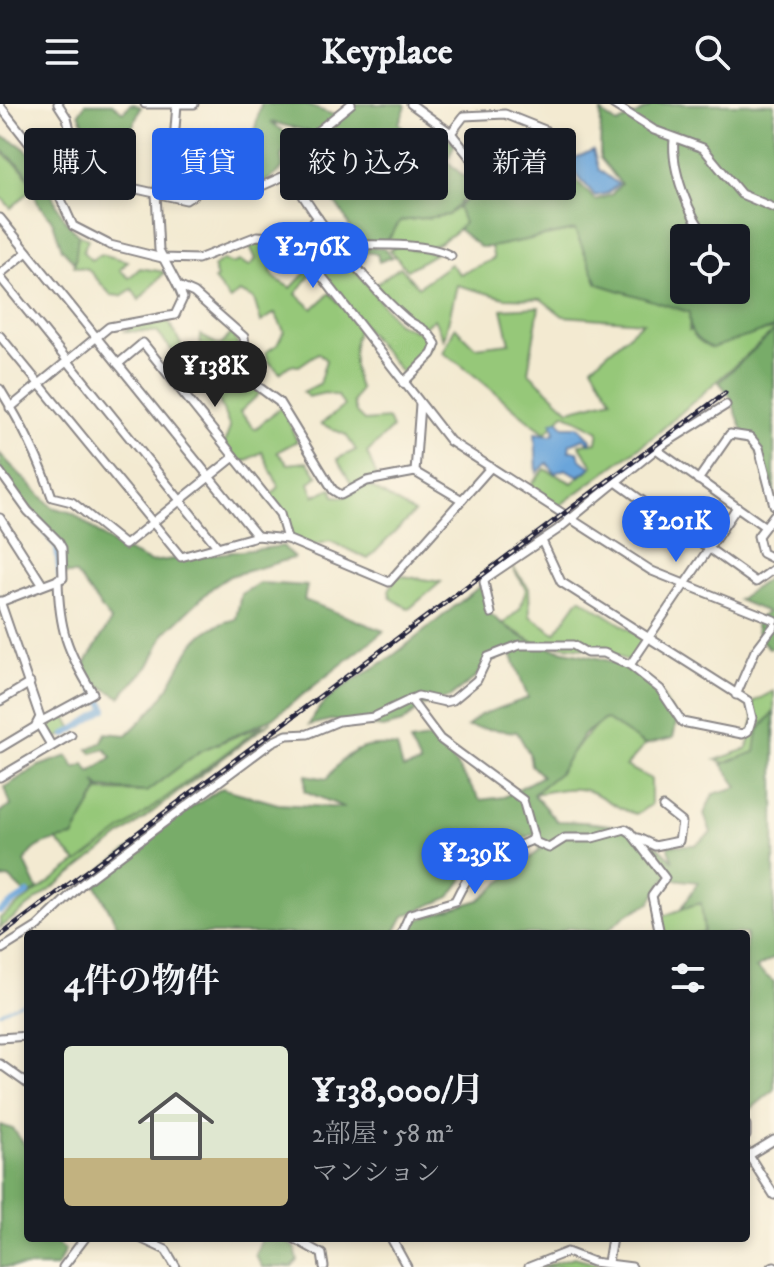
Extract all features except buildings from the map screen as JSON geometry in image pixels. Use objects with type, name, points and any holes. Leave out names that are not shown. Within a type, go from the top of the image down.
[{"type":"street","points":[[58,104],[71,128]]},
{"type":"street","points":[[145,104],[194,104]]},
{"type":"street","points":[[175,128],[177,104]]},
{"type":"street","points":[[321,128],[351,104]]},
{"type":"street","points":[[411,104],[451,133],[464,150]]},
{"type":"street","points":[[613,104],[674,139],[703,148],[741,194],[774,208]]},
{"type":"street","points":[[1,108],[24,137]]},
{"type":"street","points":[[451,133],[464,116],[505,114],[540,128]]},
{"type":"street","points":[[674,139],[673,153],[691,214],[698,224]]},
{"type":"street","points":[[61,200],[73,226],[110,245],[162,258],[198,259],[267,235],[290,246],[324,279],[445,436],[641,564],[774,623],[755,651],[736,695]]},
{"type":"street","points":[[10,408],[109,327],[175,315],[183,298],[162,258],[156,225],[156,200]]},
{"type":"street","points":[[307,200],[318,218],[407,320],[428,330],[436,344],[432,354],[403,383]]},
{"type":"street","points":[[0,218],[257,536]]},
{"type":"street","points":[[290,246],[318,218]]},
{"type":"street","points":[[341,245],[399,244],[418,250],[438,249],[451,256]]},
{"type":"street","points":[[27,252],[0,275],[217,546]]},
{"type":"street","points":[[178,286],[194,293],[244,337],[247,362],[256,385],[279,402],[333,490],[341,495],[367,481],[415,472],[462,500]]},
{"type":"street","points":[[0,336],[181,557],[257,536],[287,539],[385,583],[491,467]]},
{"type":"street","points":[[118,364],[143,343],[280,514],[287,539]]},
{"type":"street","points":[[0,389],[25,439],[39,457],[52,497],[72,502],[125,545],[155,524],[234,457]]},
{"type":"street","points":[[415,472],[420,404]]},
{"type":"street","points":[[491,613],[484,582],[486,578],[571,519],[656,449],[726,405]]},
{"type":"street","points":[[698,480],[730,434],[750,437],[759,448],[774,505]]},
{"type":"street","points":[[656,449],[764,526]]},
{"type":"street","points":[[0,472],[28,511],[62,548],[63,578],[0,602],[30,683],[40,717],[38,723],[51,745]]},
{"type":"street","points":[[616,482],[756,582],[774,569]]},
{"type":"street","points":[[630,665],[682,583],[737,507]]},
{"type":"street","points":[[774,515],[758,536],[762,553],[774,559]]},
{"type":"street","points":[[0,518],[42,584]]},
{"type":"street","points":[[32,930],[83,883],[272,742],[287,735],[308,734],[339,721],[374,717],[418,696],[445,702],[453,700],[477,680],[488,657],[519,645],[573,645],[587,653],[604,653],[630,665],[666,696],[682,722],[742,734],[749,727],[752,710],[748,701],[561,582],[542,541]]},
{"type":"street","points":[[0,748],[93,693],[64,640],[58,579]]},
{"type":"street","points":[[0,701],[30,683]]},
{"type":"street","points":[[410,699],[440,739],[523,800],[532,840]]},
{"type":"street","points":[[0,777],[71,735]]},
{"type":"street","points":[[403,930],[410,914],[455,901],[468,874],[516,843],[532,840],[549,848],[565,838],[592,838],[625,829],[655,846],[679,841],[682,822],[663,807]]},
{"type":"street","points":[[630,832],[665,878],[652,896],[659,930]]},
{"type":"street","points":[[0,950],[24,935]]},
{"type":"street","points":[[0,1038],[24,1036]]},
{"type":"street","points":[[0,1064],[24,1081]]},
{"type":"street","points":[[750,1153],[774,1140]]},
{"type":"street","points":[[750,1159],[774,1195]]},
{"type":"street","points":[[63,1267],[82,1242]]},
{"type":"street","points":[[149,1242],[166,1250],[176,1267]]},
{"type":"street","points":[[302,1242],[318,1249],[324,1258],[324,1267]]},
{"type":"street","points":[[393,1242],[407,1267]]},
{"type":"street","points":[[608,1262],[611,1242]]},
{"type":"street","points":[[529,1267],[567,1252],[632,1267]]},
{"type":"green space","points":[[85,104],[112,104],[123,112],[131,104],[141,107],[130,128],[85,128],[79,113]]},
{"type":"green space","points":[[261,104],[303,104],[334,115],[357,104],[406,106],[399,123],[403,128],[295,128],[271,122],[280,129],[280,171],[264,182],[264,128],[255,128]]},
{"type":"green space","points":[[650,104],[774,104],[774,328],[712,348],[693,334],[689,312],[598,284],[575,230],[480,247],[458,229],[464,223],[458,207],[466,200],[576,200],[576,179],[595,200],[611,195],[621,184],[600,158],[601,112],[617,124],[649,108]]},
{"type":"green space","points":[[1,136],[24,149],[24,169],[0,148]]},
{"type":"green space","points":[[448,137],[455,145],[448,159]]},
{"type":"green space","points":[[0,151],[24,172],[24,196],[11,208],[0,196]]},
{"type":"green space","points":[[448,162],[464,177],[464,198],[448,215],[400,221],[386,242],[356,241],[344,215],[333,200],[448,200]]},
{"type":"green space","points":[[37,200],[54,200],[78,234],[75,263],[62,249],[53,222]]},
{"type":"green space","points":[[458,207],[465,224],[433,246],[410,249],[436,253],[407,270],[389,249],[397,247],[386,244],[400,221],[448,215]]},
{"type":"green space","points":[[319,224],[397,323],[420,332],[431,345],[405,377],[296,245]]},
{"type":"green space","points":[[575,230],[598,284],[690,312],[689,331],[774,327],[774,331],[653,437],[559,506],[529,487],[545,469],[572,483],[593,466],[579,444],[597,442],[599,431],[564,413],[546,433],[443,353],[455,327],[475,347],[510,343],[502,309],[539,307],[528,372],[569,410],[612,399],[592,366],[643,322],[563,316],[541,299],[505,298],[457,285],[444,340],[434,319],[424,327],[408,321],[375,285],[400,267],[418,287],[450,264],[460,274],[494,259],[491,247]]},
{"type":"green space","points":[[78,234],[88,239],[83,252],[91,260],[101,254],[128,261],[120,270],[129,278],[140,268],[165,272],[139,300],[132,289],[121,296],[111,295],[88,269],[74,266]]},
{"type":"green space","points":[[266,239],[284,248],[271,259],[275,277],[291,288],[309,269],[312,273],[296,294],[313,309],[330,293],[360,326],[354,348],[355,375],[360,389],[353,402],[356,413],[364,421],[388,419],[392,428],[367,453],[378,479],[353,487],[337,459],[356,450],[346,435],[321,424],[344,406],[338,396],[325,393],[308,397],[303,392],[319,384],[326,360],[318,353],[299,366],[290,365],[280,373],[268,361],[266,352],[277,345],[284,331],[275,313],[261,322],[254,299],[240,292],[230,300],[214,280],[217,278],[213,267],[223,260],[232,264],[239,261],[250,266],[256,259],[250,246],[253,241]]},
{"type":"green space","points":[[346,246],[384,248],[392,257],[379,262],[377,254],[366,252],[364,261],[356,259]]},
{"type":"green space","points":[[167,319],[182,346],[201,348],[200,335],[220,346],[233,332],[241,354],[228,366],[216,366],[211,373],[211,389],[205,370],[188,365],[183,352],[174,353],[157,332],[125,331],[131,326]]},
{"type":"green space","points":[[774,331],[774,503],[753,439],[743,431],[729,394],[719,382]]},
{"type":"green space","points":[[249,376],[253,387],[261,392],[240,412],[255,429],[282,406],[297,441],[277,452],[288,464],[307,462],[318,476],[309,483],[314,496],[332,488],[334,496],[344,497],[367,485],[414,513],[368,559],[330,541],[307,547],[287,539],[283,513],[267,498],[279,487],[262,452],[240,464],[224,444],[230,428],[214,388],[238,385],[235,377]]},
{"type":"green space","points":[[0,454],[52,507],[73,513],[115,546],[150,562],[283,546],[294,558],[230,576],[212,588],[165,633],[149,666],[120,697],[102,687],[95,691],[82,669],[111,621],[76,574],[63,574],[59,543],[0,472]]},
{"type":"green space","points":[[511,565],[529,588],[530,616],[555,633],[580,598],[644,639],[629,662],[606,650],[535,643],[503,624],[520,609],[526,589]]},
{"type":"green space","points":[[774,574],[774,648],[769,648],[759,638],[755,621],[767,612],[738,600]]},
{"type":"green space","points":[[396,575],[441,582],[409,609],[391,598],[389,591]]},
{"type":"green space","points":[[260,583],[307,586],[304,600],[384,631],[273,718],[200,751],[146,792],[100,788],[95,782],[99,789],[73,837],[39,846],[25,862],[38,890],[28,896],[9,878],[0,879],[0,812],[11,806],[5,787],[39,766],[68,756],[75,768],[85,764],[90,772],[112,757],[105,749],[92,753],[88,749],[101,743],[106,733],[127,735],[161,699],[199,638],[209,630],[236,619],[241,594]]},
{"type":"green space","points":[[483,584],[487,611],[522,637],[551,648],[624,666],[652,684],[677,720],[673,738],[645,745],[605,719],[583,735],[559,773],[533,794],[557,821],[605,824],[635,832],[673,861],[668,845],[695,845],[711,833],[704,814],[713,794],[738,787],[722,764],[755,752],[758,731],[774,712],[774,958],[756,968],[774,982],[774,1090],[750,1110],[750,930],[704,930],[701,903],[682,908],[698,882],[665,878],[650,903],[626,915],[608,930],[407,930],[411,922],[479,900],[540,850],[533,834],[470,869],[450,897],[404,916],[396,930],[118,930],[92,877],[144,838],[222,788],[278,804],[345,808],[305,791],[306,775],[327,779],[348,756],[374,746],[397,747],[403,769],[420,764],[410,742],[433,738],[443,746],[480,800],[504,797],[542,776],[531,765],[529,753],[517,732],[467,727],[480,715],[528,698],[510,651],[489,657],[476,677],[450,697],[422,706],[402,723],[383,728],[331,720],[309,725],[315,713],[335,693],[395,654]]},
{"type":"green space","points":[[774,691],[774,712],[758,731],[756,752],[726,763],[716,760],[747,749],[754,721],[753,702]]},
{"type":"green space","points":[[65,715],[73,729],[51,742],[42,728]]},
{"type":"green space","points":[[605,719],[645,745],[626,766],[651,779],[651,805],[636,814],[580,789],[535,794],[586,736]]},
{"type":"green space","points":[[272,721],[0,928],[0,918]]},
{"type":"green space","points":[[263,725],[78,863],[56,840],[73,837],[99,791],[146,792],[200,751]]},
{"type":"green space","points":[[701,902],[709,930],[659,930],[658,918]]},
{"type":"green space","points":[[0,1125],[13,1129],[24,1144],[24,1242],[55,1242],[65,1250],[57,1267],[0,1267]]},
{"type":"green space","points":[[260,1242],[287,1242],[295,1248],[298,1261],[292,1267],[262,1267],[255,1255]]},
{"type":"green space","points":[[574,1257],[611,1267],[541,1267]]},
{"type":"water","points":[[593,150],[599,170],[618,184],[608,193],[595,196],[576,174],[576,157]]},
{"type":"water","points":[[559,420],[563,426],[578,426],[591,439],[590,443],[584,438],[570,444],[569,451],[578,451],[580,459],[591,467],[579,476],[565,469],[555,473],[547,463],[537,473],[535,433],[551,435],[555,432],[552,422]]},
{"type":"waterway","points":[[46,533],[57,547],[60,578]]},
{"type":"waterway","points":[[65,735],[106,709],[79,662]]},
{"type":"waterway","points":[[0,911],[28,893]]},
{"type":"waterway","points":[[0,1013],[24,1002]]},
{"type":"railway","points":[[0,936],[725,393]]}]
